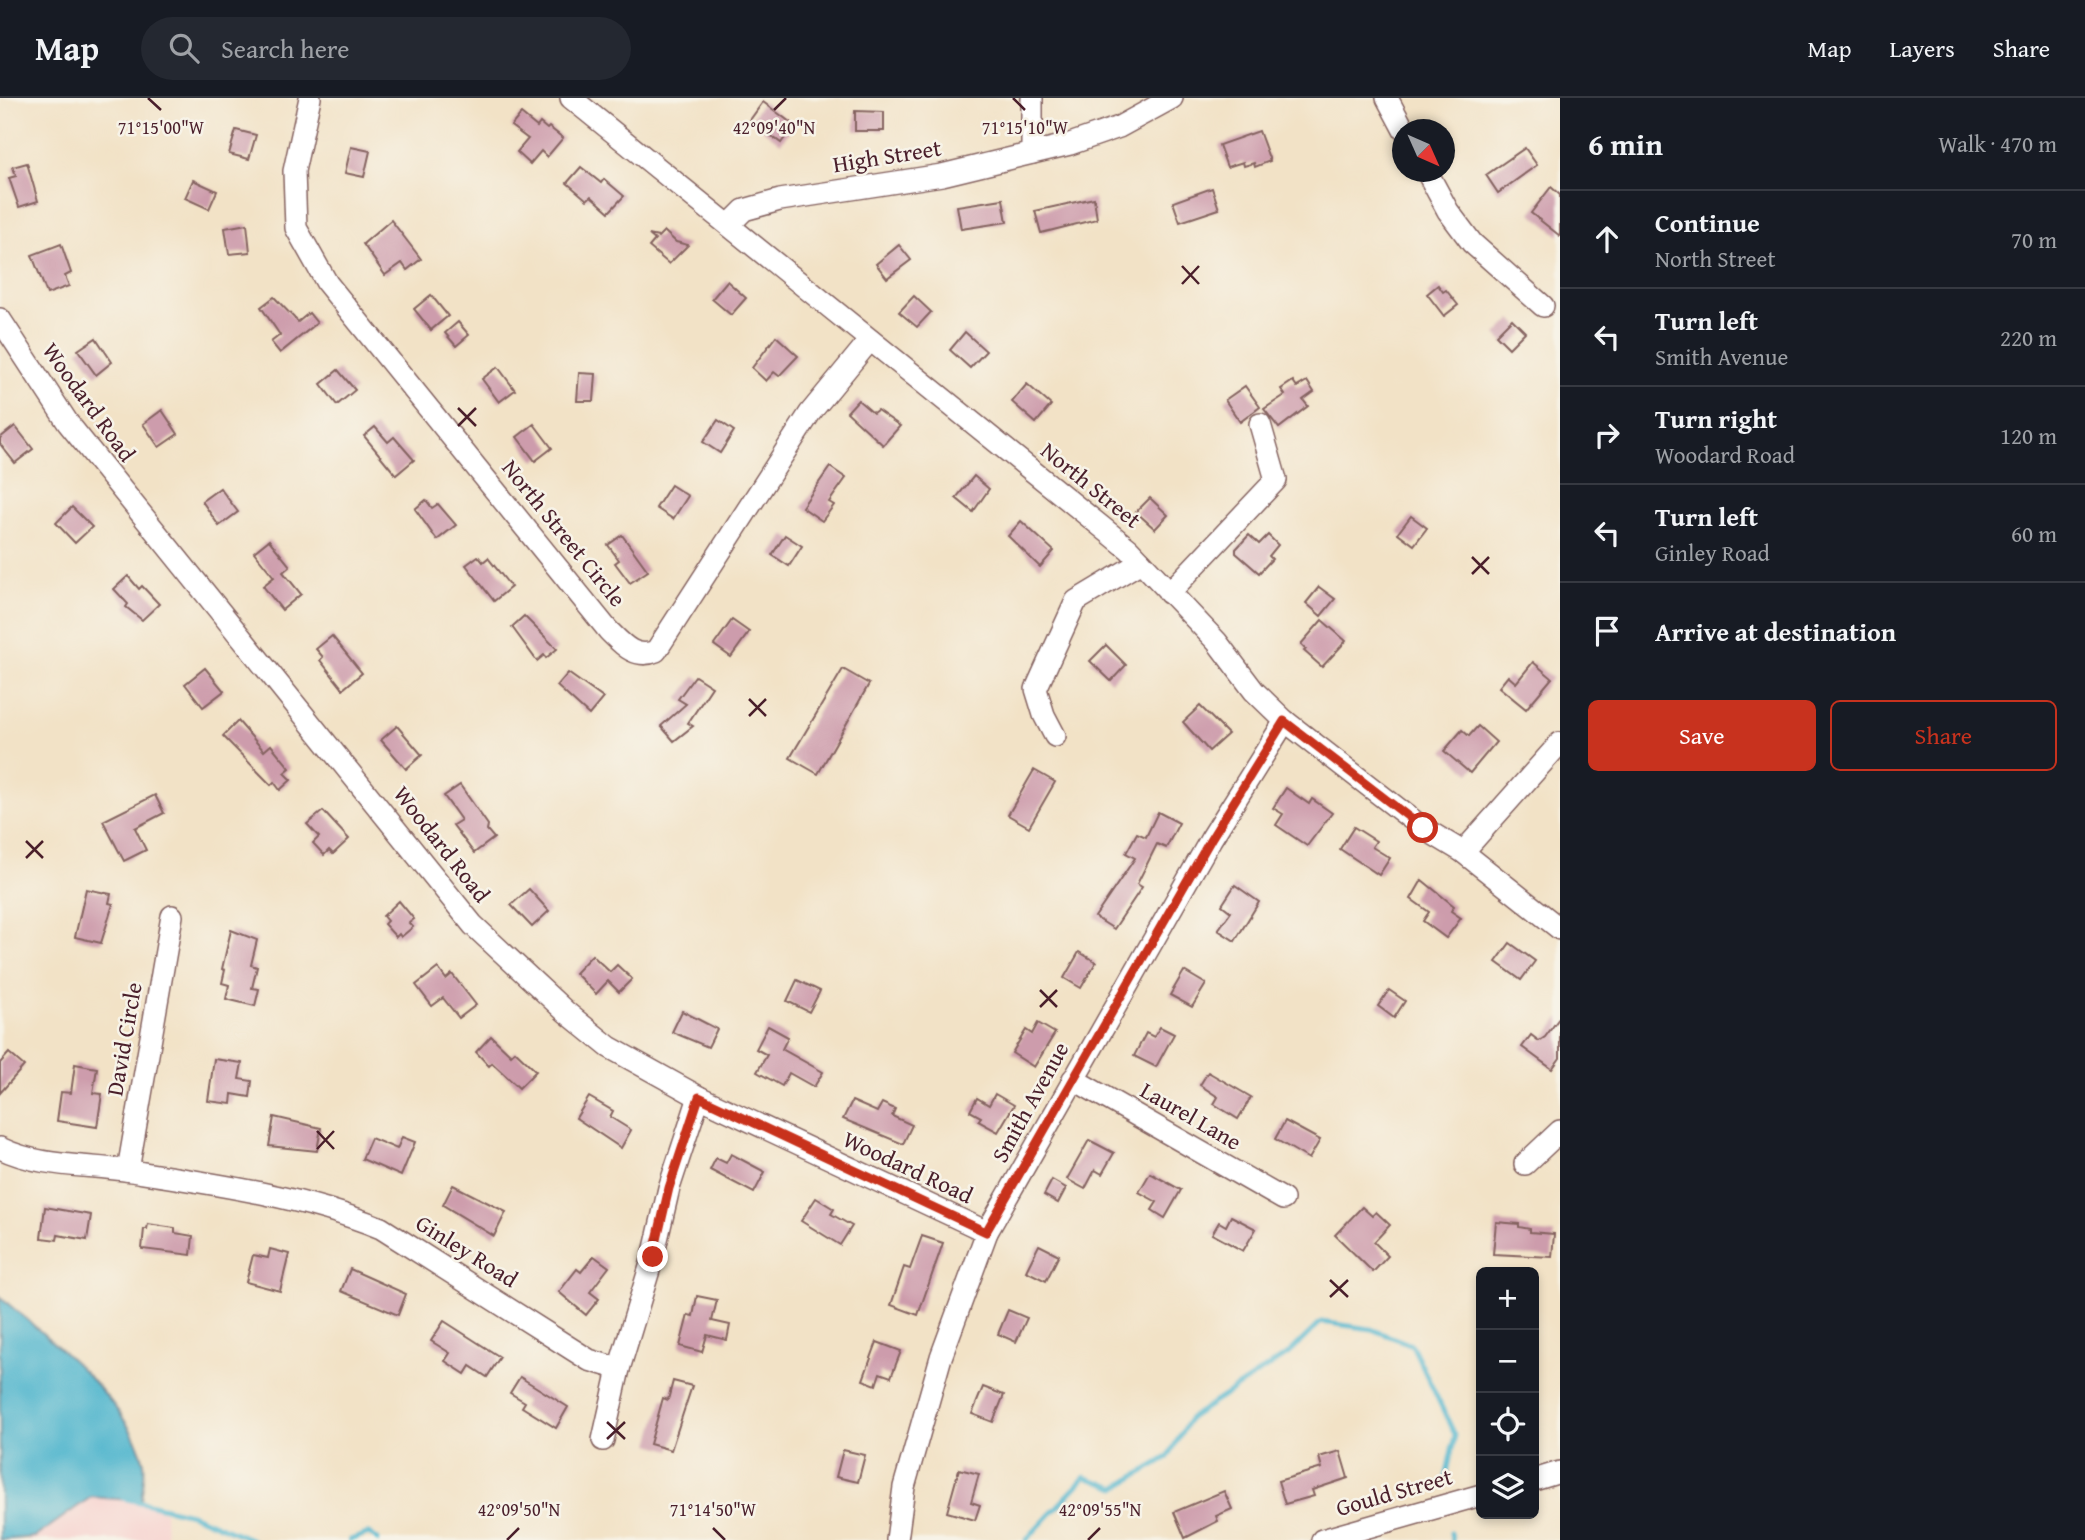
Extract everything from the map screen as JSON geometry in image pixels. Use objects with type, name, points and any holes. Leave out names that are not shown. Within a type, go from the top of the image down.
[{"type":"street","name":"North Street Circle","points":[[310,98],[294,171],[296,228],[327,283],[608,630],[631,652],[648,654],[656,651],[790,442],[870,340]]},
{"type":"street","name":"North Street","points":[[571,98],[595,106],[730,224],[1141,562],[1217,642],[1254,691],[1284,721],[1423,828],[1463,852],[1560,929]]},
{"type":"street","points":[[1032,98],[1032,153]]},
{"type":"street","name":"High Street","points":[[730,224],[744,210],[780,200],[942,175],[1070,144],[1119,127],[1172,98]]},
{"type":"street","points":[[1387,98],[1398,119]]},
{"type":"street","points":[[1432,182],[1448,211],[1472,243],[1543,306]]},
{"type":"street","name":"Woodard Road","points":[[0,319],[68,424],[473,925],[566,1012],[609,1047],[699,1097],[986,1232]]},
{"type":"street","points":[[1168,593],[1276,480],[1261,424]]},
{"type":"street","points":[[1055,736],[1044,715],[1036,690],[1076,601],[1141,562]]},
{"type":"street","name":"Smith Avenue","points":[[897,1540],[904,1487],[934,1383],[986,1232],[1211,839],[1284,721]]},
{"type":"street","points":[[1463,852],[1560,743]]},
{"type":"street","name":"David Circle","points":[[128,1170],[172,916]]},
{"type":"street","name":"Laurel Lane","points":[[1073,1079],[1283,1199]]},
{"type":"street","points":[[603,1440],[619,1369],[653,1257],[669,1188],[699,1097]]},
{"type":"street","points":[[1525,1164],[1560,1131]]},
{"type":"street","name":"Ginley Road","points":[[0,1148],[23,1159],[42,1163],[128,1170],[303,1201],[381,1228],[589,1360],[619,1369]]},
{"type":"street","points":[[1539,1478],[1560,1472]]},
{"type":"street","name":"Gould Street","points":[[1322,1540],[1476,1496]]},
{"type":"shaded area","points":[[90,1497],[141,1501],[165,1512],[166,1540],[27,1540]]},
{"type":"water","points":[[0,1297],[84,1372],[122,1417],[136,1440],[144,1463],[141,1501],[91,1497],[35,1537],[0,1540]]},
{"type":"building","points":[[763,102],[794,125],[781,143],[750,120]]},
{"type":"building","points":[[855,111],[884,112],[884,131],[855,131]]},
{"type":"building","points":[[521,114],[537,127],[540,123],[563,138],[547,157],[541,151],[530,164],[517,152],[528,139],[511,126]]},
{"type":"building","points":[[236,130],[256,135],[249,159],[229,154]]},
{"type":"building","points":[[1259,131],[1270,161],[1255,167],[1254,163],[1244,166],[1243,162],[1227,167],[1219,145]]},
{"type":"building","points":[[351,147],[370,151],[364,177],[345,173]]},
{"type":"building","points":[[1525,148],[1537,165],[1498,193],[1486,175]]},
{"type":"building","points":[[27,163],[38,201],[19,207],[9,178],[16,176],[13,167]]},
{"type":"building","points":[[581,167],[601,183],[604,179],[624,196],[609,212],[591,196],[587,200],[567,183]]},
{"type":"building","points":[[193,180],[217,191],[209,209],[185,198]]},
{"type":"building","points":[[1551,187],[1560,195],[1560,236],[1531,213]]},
{"type":"building","points":[[1212,188],[1219,209],[1180,222],[1173,202]]},
{"type":"building","points":[[1094,198],[1097,219],[1041,233],[1035,211]]},
{"type":"building","points":[[1003,199],[1007,222],[961,229],[957,206]]},
{"type":"building","points":[[391,220],[421,259],[407,270],[402,263],[385,275],[363,244]]},
{"type":"building","points":[[247,224],[250,252],[229,254],[225,228]]},
{"type":"building","points":[[664,231],[676,242],[688,245],[669,264],[649,247],[655,240],[649,235],[658,237]]},
{"type":"building","points":[[61,244],[71,273],[65,276],[69,286],[47,294],[32,255]]},
{"type":"building","points":[[899,245],[911,260],[887,278],[876,264]]},
{"type":"building","points":[[727,281],[746,298],[731,315],[712,299]]},
{"type":"building","points":[[1438,285],[1443,292],[1446,290],[1458,305],[1444,316],[1427,294]]},
{"type":"building","points":[[431,295],[448,316],[431,330],[414,309]]},
{"type":"building","points":[[914,296],[931,312],[917,327],[899,312]]},
{"type":"building","points":[[274,297],[298,322],[309,313],[317,323],[280,353],[271,342],[280,335],[261,307]]},
{"type":"building","points":[[1512,319],[1525,332],[1509,348],[1496,335]]},
{"type":"building","points":[[458,322],[469,335],[456,346],[445,333]]},
{"type":"building","points":[[965,332],[986,351],[970,368],[950,350]]},
{"type":"building","points":[[776,336],[798,356],[779,376],[774,372],[766,381],[752,368]]},
{"type":"building","points":[[96,338],[112,362],[96,375],[78,350]]},
{"type":"building","points":[[498,367],[515,390],[499,402],[482,379]]},
{"type":"building","points":[[338,370],[355,390],[337,405],[321,384]]},
{"type":"building","points":[[579,373],[596,374],[594,401],[577,401]]},
{"type":"building","points":[[1293,381],[1297,387],[1307,381],[1314,392],[1303,400],[1308,406],[1279,428],[1264,409],[1285,395],[1281,389]]},
{"type":"building","points":[[1027,384],[1051,405],[1036,423],[1012,402]]},
{"type":"building","points":[[1245,386],[1260,407],[1240,422],[1225,400]]},
{"type":"building","points":[[858,400],[873,413],[877,410],[900,426],[883,445],[847,412]]},
{"type":"building","points":[[162,410],[178,434],[159,447],[143,424]]},
{"type":"building","points":[[718,420],[734,431],[720,453],[703,442]]},
{"type":"building","points":[[534,424],[552,448],[535,461],[517,437]]},
{"type":"building","points":[[15,426],[33,449],[15,463],[0,444],[0,438]]},
{"type":"building","points":[[375,427],[388,442],[394,437],[414,460],[396,475],[364,436]]},
{"type":"building","points":[[830,467],[846,478],[829,502],[834,505],[822,521],[802,507]]},
{"type":"building","points":[[974,476],[989,489],[973,512],[956,498]]},
{"type":"building","points":[[671,485],[688,496],[673,519],[656,508]]},
{"type":"building","points":[[220,488],[238,512],[219,526],[202,501]]},
{"type":"building","points":[[1150,498],[1168,515],[1155,529],[1136,512]]},
{"type":"building","points":[[426,500],[432,508],[438,504],[456,525],[437,540],[415,509]]},
{"type":"building","points":[[72,507],[92,527],[75,543],[56,523]]},
{"type":"building","points":[[1411,516],[1427,528],[1414,545],[1398,533]]},
{"type":"building","points":[[1021,521],[1054,551],[1040,567],[1008,536]]},
{"type":"building","points":[[622,535],[648,571],[630,583],[615,563],[619,560],[608,545]]},
{"type":"building","points":[[785,535],[802,546],[789,566],[772,555]]},
{"type":"building","points":[[1249,535],[1259,544],[1268,535],[1278,545],[1269,556],[1272,559],[1259,573],[1236,553],[1236,549]]},
{"type":"building","points":[[269,540],[290,566],[283,572],[301,594],[282,610],[263,586],[274,577],[254,552]]},
{"type":"building","points":[[478,556],[483,562],[488,558],[511,587],[494,601],[466,565]]},
{"type":"building","points":[[128,576],[139,589],[142,586],[159,604],[142,620],[126,607],[128,604],[114,589]]},
{"type":"building","points":[[1319,587],[1335,599],[1321,616],[1306,603]]},
{"type":"building","points":[[524,616],[557,649],[546,658],[544,655],[537,661],[512,627]]},
{"type":"building","points":[[732,620],[749,632],[731,657],[714,645]]},
{"type":"building","points":[[1322,620],[1346,641],[1322,667],[1304,651],[1306,649],[1301,644]]},
{"type":"building","points":[[332,636],[362,673],[343,689],[320,660],[323,657],[316,649]]},
{"type":"building","points":[[1106,645],[1126,665],[1111,681],[1090,661]]},
{"type":"building","points":[[1533,662],[1552,678],[1526,709],[1499,687],[1508,676],[1516,683]]},
{"type":"building","points":[[205,668],[224,691],[203,707],[185,684]]},
{"type":"building","points":[[843,669],[869,684],[818,774],[790,758]]},
{"type":"building","points":[[568,673],[603,698],[589,715],[557,686]]},
{"type":"building","points":[[695,676],[712,687],[688,723],[693,726],[674,741],[661,726],[686,704],[678,699]]},
{"type":"building","points":[[1200,706],[1228,734],[1209,751],[1183,722]]},
{"type":"building","points":[[238,721],[264,751],[271,745],[290,768],[284,773],[291,780],[280,790],[274,782],[271,785],[223,736]]},
{"type":"building","points":[[397,726],[422,755],[406,769],[381,740]]},
{"type":"building","points":[[1478,726],[1496,742],[1470,773],[1444,751],[1462,730],[1469,736]]},
{"type":"building","points":[[1034,770],[1055,782],[1029,827],[1008,815]]},
{"type":"building","points":[[460,785],[494,838],[474,853],[453,825],[461,820],[444,796]]},
{"type":"building","points":[[1286,788],[1309,804],[1312,799],[1332,813],[1307,846],[1276,825],[1283,814],[1273,808]]},
{"type":"building","points":[[155,795],[164,813],[135,828],[146,850],[124,861],[103,821]]},
{"type":"building","points":[[323,811],[349,839],[333,854],[329,850],[324,855],[313,843],[319,837],[307,824]]},
{"type":"building","points":[[1158,812],[1179,823],[1166,848],[1157,844],[1137,884],[1142,887],[1114,929],[1095,917],[1135,858],[1126,853],[1137,833],[1146,837]]},
{"type":"building","points":[[1354,827],[1376,841],[1372,847],[1390,858],[1379,875],[1340,849]]},
{"type":"building","points":[[1422,880],[1454,906],[1451,911],[1461,918],[1446,938],[1423,921],[1429,912],[1411,899]]},
{"type":"building","points":[[1235,885],[1259,902],[1235,941],[1218,930],[1231,912],[1222,905]]},
{"type":"building","points":[[86,889],[111,894],[109,903],[113,904],[101,943],[75,937]]},
{"type":"building","points":[[529,889],[549,911],[532,927],[511,905]]},
{"type":"building","points":[[399,901],[414,919],[409,923],[413,927],[401,937],[399,934],[396,937],[384,924],[387,921],[383,916]]},
{"type":"building","points":[[231,930],[257,940],[251,965],[257,967],[252,988],[259,989],[255,1006],[226,999],[229,985],[222,983],[225,970],[222,969]]},
{"type":"building","points":[[1510,943],[1535,961],[1521,980],[1496,962]]},
{"type":"building","points":[[1079,952],[1096,962],[1081,988],[1064,978]]},
{"type":"building","points":[[592,955],[610,972],[617,965],[632,979],[619,992],[608,981],[596,994],[575,973]]},
{"type":"building","points":[[438,968],[446,979],[452,974],[476,1005],[459,1018],[443,998],[432,1006],[416,985]]},
{"type":"building","points":[[1184,971],[1206,984],[1192,1007],[1170,995]]},
{"type":"building","points":[[797,980],[820,991],[809,1012],[787,1001]]},
{"type":"building","points":[[1389,990],[1405,1001],[1394,1018],[1378,1006]]},
{"type":"building","points":[[682,1011],[717,1029],[708,1047],[672,1032]]},
{"type":"building","points":[[1560,1017],[1560,1058],[1552,1069],[1522,1047],[1531,1035],[1539,1041],[1545,1037]]},
{"type":"building","points":[[1038,1023],[1055,1033],[1034,1067],[1012,1053],[1026,1030],[1032,1034]]},
{"type":"building","points":[[768,1026],[788,1037],[782,1049],[823,1072],[814,1087],[789,1073],[782,1086],[757,1072],[767,1055],[756,1049]]},
{"type":"building","points":[[1160,1027],[1174,1034],[1156,1067],[1134,1056],[1146,1033],[1154,1037]]},
{"type":"building","points":[[491,1036],[511,1055],[515,1051],[536,1071],[519,1088],[492,1063],[489,1066],[476,1052]]},
{"type":"building","points":[[9,1053],[24,1066],[0,1093],[0,1063]]},
{"type":"building","points":[[214,1059],[242,1063],[239,1079],[252,1081],[250,1097],[232,1094],[231,1104],[208,1101]]},
{"type":"building","points":[[75,1064],[97,1068],[93,1093],[102,1094],[97,1127],[57,1121],[61,1092],[71,1093]]},
{"type":"building","points":[[1208,1072],[1251,1097],[1238,1119],[1214,1104],[1218,1097],[1200,1085]]},
{"type":"building","points":[[995,1094],[1014,1105],[998,1132],[978,1121],[981,1117],[970,1111],[977,1098],[989,1105]]},
{"type":"building","points":[[589,1097],[613,1111],[610,1117],[631,1130],[621,1148],[576,1118]]},
{"type":"building","points":[[852,1101],[877,1112],[882,1103],[895,1109],[892,1116],[912,1125],[903,1144],[843,1119]]},
{"type":"building","points":[[274,1117],[321,1128],[317,1151],[269,1146]]},
{"type":"building","points":[[1285,1121],[1320,1140],[1309,1159],[1275,1139]]},
{"type":"building","points":[[402,1137],[415,1142],[401,1176],[362,1159],[371,1138],[397,1149]]},
{"type":"building","points":[[1089,1140],[1114,1153],[1102,1174],[1095,1170],[1085,1189],[1067,1179]]},
{"type":"building","points":[[731,1154],[765,1172],[754,1193],[710,1170],[716,1158],[726,1163]]},
{"type":"building","points":[[1150,1173],[1181,1190],[1165,1218],[1152,1210],[1157,1202],[1139,1192]]},
{"type":"building","points":[[1052,1180],[1066,1188],[1058,1203],[1044,1195]]},
{"type":"building","points":[[453,1185],[506,1212],[494,1236],[443,1205]]},
{"type":"building","points":[[816,1198],[834,1209],[831,1214],[852,1226],[840,1245],[801,1221]]},
{"type":"building","points":[[45,1207],[91,1215],[87,1240],[58,1235],[57,1240],[41,1238]]},
{"type":"building","points":[[1362,1207],[1372,1216],[1376,1212],[1390,1225],[1374,1242],[1388,1256],[1373,1272],[1335,1235]]},
{"type":"building","points":[[1231,1216],[1256,1229],[1243,1251],[1212,1234],[1219,1222],[1226,1226]]},
{"type":"building","points":[[1496,1222],[1519,1224],[1519,1227],[1530,1229],[1530,1232],[1554,1234],[1552,1257],[1493,1254]]},
{"type":"building","points":[[148,1224],[175,1228],[175,1233],[193,1236],[191,1255],[142,1249],[144,1229],[147,1229]]},
{"type":"building","points":[[922,1236],[943,1243],[918,1315],[891,1305],[904,1267],[910,1269]]},
{"type":"building","points":[[1039,1245],[1059,1255],[1046,1281],[1026,1271]]},
{"type":"building","points":[[270,1249],[289,1254],[280,1291],[246,1282],[253,1255],[268,1258]]},
{"type":"building","points":[[594,1256],[609,1267],[590,1292],[599,1299],[586,1315],[559,1292],[577,1269],[581,1272]]},
{"type":"building","points":[[350,1269],[406,1294],[398,1315],[341,1291]]},
{"type":"building","points":[[697,1296],[717,1300],[712,1321],[730,1325],[727,1340],[707,1335],[702,1352],[680,1346],[688,1315],[693,1316]]},
{"type":"building","points":[[1008,1310],[1027,1318],[1016,1342],[998,1334]]},
{"type":"building","points":[[444,1321],[500,1357],[487,1377],[470,1366],[465,1374],[445,1361],[450,1353],[431,1341]]},
{"type":"building","points":[[877,1342],[901,1351],[891,1377],[880,1373],[876,1385],[863,1380]]},
{"type":"building","points":[[520,1377],[568,1407],[556,1428],[522,1407],[525,1402],[510,1393]]},
{"type":"building","points":[[673,1381],[692,1386],[671,1450],[650,1444],[663,1398],[668,1400]]},
{"type":"building","points":[[983,1387],[1004,1395],[993,1422],[972,1414]]},
{"type":"building","points":[[843,1450],[865,1455],[858,1482],[836,1477]]},
{"type":"building","points":[[1340,1451],[1348,1478],[1312,1490],[1314,1496],[1285,1504],[1278,1481],[1322,1468],[1319,1457]]},
{"type":"building","points":[[959,1469],[979,1474],[971,1502],[980,1505],[975,1520],[947,1512]]},
{"type":"building","points":[[1224,1491],[1232,1509],[1216,1516],[1218,1521],[1185,1538],[1174,1512]]},
{"type":"waterway","points":[[1026,1540],[1085,1477],[1116,1488],[1168,1457],[1190,1418],[1288,1354],[1321,1322],[1371,1329],[1412,1345],[1455,1435],[1445,1482]]},
{"type":"waterway","points":[[123,1498],[191,1514],[253,1540]]},
{"type":"waterway","points":[[350,1540],[369,1533],[378,1540]]},
{"type":"waterway","points":[[1451,1533],[1452,1540]]},
{"type":"route","points":[[653,1257],[669,1188],[699,1097],[986,1232],[1211,839],[1284,721],[1423,828]]}]
